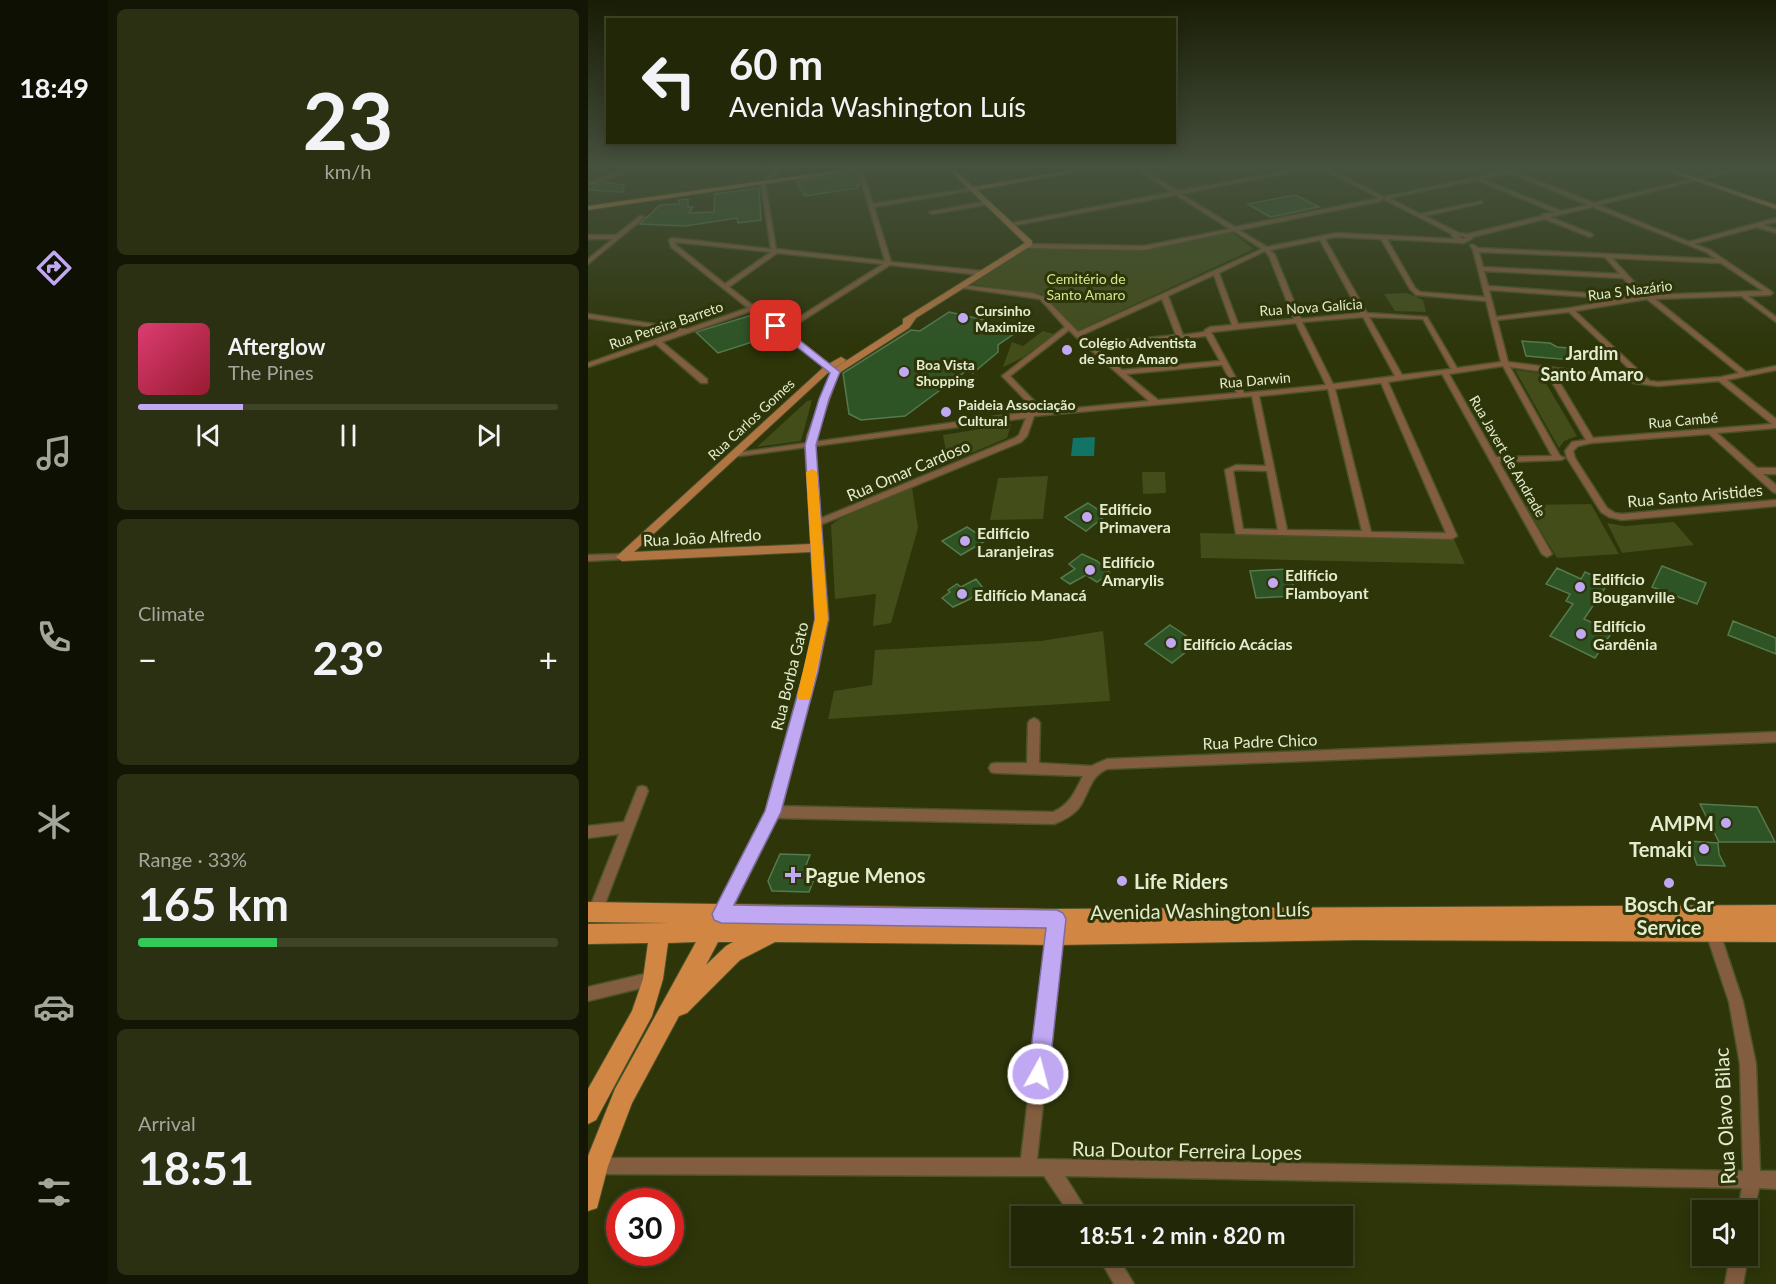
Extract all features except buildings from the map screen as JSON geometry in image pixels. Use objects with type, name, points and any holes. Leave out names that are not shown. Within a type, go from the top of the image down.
[{"type":"main road","name":"Avenida Washington Luís","points":[[591,912],[717,923],[1356,930],[1710,924],[1776,915]]},
{"type":"main road","name":"Avenida Washington Luís","points":[[588,934],[659,934],[717,923],[777,933],[1056,927]]},
{"type":"main road","points":[[588,1198],[596,1166],[623,1097],[717,923]]},
{"type":"main road","name":"Avenida Washington Luís","points":[[1710,924],[1776,932]]},
{"type":"main road","points":[[665,1020],[733,952],[777,933]]},
{"type":"main road","points":[[588,1112],[641,1016],[653,979],[659,934]]},
{"type":"street","points":[[588,262],[628,228]]},
{"type":"street","points":[[726,285],[772,255],[774,250],[771,228]]},
{"type":"street","points":[[877,228],[889,263]]},
{"type":"street","points":[[1014,228],[1029,241],[1027,246],[1144,248],[1245,228]]},
{"type":"street","points":[[1232,228],[1272,255],[1298,320],[1331,387],[1367,535]]},
{"type":"street","points":[[1441,228],[1471,243],[1608,257],[1726,261]]},
{"type":"street","points":[[1077,335],[1266,249],[1344,235],[1458,238],[1471,243],[1511,228]]},
{"type":"street","points":[[1572,228],[1590,235]]},
{"type":"street","points":[[1652,228],[1726,261],[1773,293]]},
{"type":"street","points":[[1690,243],[1747,228]]},
{"type":"street","points":[[1382,236],[1413,290],[1418,294],[1488,299]]},
{"type":"street","points":[[588,237],[616,237]]},
{"type":"street","points":[[1322,238],[1399,377]]},
{"type":"street","points":[[792,402],[817,397],[831,370],[726,285],[673,246],[672,240],[982,273]]},
{"type":"street","points":[[1471,243],[1480,268],[1505,364],[1557,458]]},
{"type":"street","name":"Rua Carlos Gomes","points":[[622,557],[792,402],[831,370],[906,326],[912,318],[1027,246]]},
{"type":"street","points":[[1608,257],[1624,276],[1647,297],[1744,374]]},
{"type":"street","points":[[782,331],[889,263]]},
{"type":"street","points":[[1480,268],[1624,276]]},
{"type":"street","points":[[1215,271],[1235,325]]},
{"type":"street","points":[[963,286],[1038,296],[1077,335],[1155,402]]},
{"type":"street","points":[[1485,288],[1632,300]]},
{"type":"street","points":[[1741,293],[1776,320]]},
{"type":"street","name":"Rua S Nazário","points":[[1493,319],[1573,310],[1647,297],[1773,293]]},
{"type":"street","points":[[1564,294],[1573,310],[1648,383]]},
{"type":"street","points":[[1164,295],[1180,336]]},
{"type":"street","name":"Rua Pereira Barreto","points":[[588,365],[753,308]]},
{"type":"street","name":"Rua Nova Galícia","points":[[1091,346],[1180,336],[1235,325],[1363,315],[1415,316],[1425,318],[1455,370]]},
{"type":"street","points":[[588,316],[688,330]]},
{"type":"street","points":[[1042,413],[1006,376],[1069,327]]},
{"type":"street","points":[[1209,331],[1241,394]]},
{"type":"street","points":[[657,341],[704,381]]},
{"type":"street","points":[[1121,372],[1226,363]]},
{"type":"street","name":"Rua Darwin","points":[[735,455],[1031,414],[1331,387],[1505,364],[1648,383],[1673,384],[1721,379],[1776,368]]},
{"type":"street","points":[[1495,460],[1570,458],[1569,451],[1572,447],[1591,441],[1549,370]]},
{"type":"street","name":"Rua Javert de Andrade","points":[[1444,372],[1547,554]]},
{"type":"street","points":[[1721,379],[1776,425]]},
{"type":"street","points":[[1269,469],[1236,467],[1229,470],[1237,531],[1243,533],[1448,537],[1452,534],[1384,380]]},
{"type":"street","points":[[1255,393],[1283,532]]},
{"type":"street","name":"Rua Borba Gato","points":[[717,923],[772,812],[811,671],[822,619],[810,445],[817,397]]},
{"type":"street","name":"Rua Omar Cardoso","points":[[815,524],[1018,440],[1023,436],[1031,414]]},
{"type":"street","name":"Rua Cambé","points":[[1591,441],[1776,425]]},
{"type":"street","points":[[1710,431],[1776,490]]},
{"type":"street","name":"Rua Santo Aristides","points":[[1570,458],[1604,510],[1612,515],[1622,517],[1776,503]]},
{"type":"street","points":[[1755,471],[1776,471]]},
{"type":"street","name":"Rua João Alfredo","points":[[588,558],[817,548]]},
{"type":"street","points":[[1033,768],[1034,723]]},
{"type":"street","name":"Rua Padre Chico","points":[[995,768],[1092,771],[1098,766],[1107,764],[1776,737]]},
{"type":"street","points":[[772,812],[1054,818],[1067,814],[1075,805],[1092,771]]},
{"type":"street","points":[[591,912],[629,827],[642,791]]},
{"type":"street","points":[[588,832],[629,827]]},
{"type":"street","name":"Rua Olavo Bilac","points":[[1710,924],[1736,1002],[1748,1064],[1752,1179],[1749,1200]]},
{"type":"street","points":[[1028,1167],[1056,927]]},
{"type":"street","points":[[588,994],[653,979]]},
{"type":"street","name":"Rua Doutor Ferreira Lopes","points":[[596,1166],[1028,1167],[1776,1180]]},
{"type":"street","points":[[1050,1169],[1074,1206]]},
{"type":"street","points":[[1113,1266],[1125,1284]]},
{"type":"street","points":[[1734,1284],[1737,1266]]},
{"type":"green space","name":"Cemitério de Santo Amaro","points":[[1232,232],[1254,249],[1077,331],[1042,294],[971,284],[1028,247],[1143,250]]},
{"type":"green space","points":[[1407,293],[1423,300],[1426,312],[1395,311],[1384,294]]},
{"type":"green space","points":[[1043,331],[1054,334],[1022,358],[1003,367],[1012,342],[1023,346]]},
{"type":"green space","points":[[1515,370],[1540,373],[1577,436],[1564,441],[1559,448]]},
{"type":"green space","points":[[812,400],[801,441],[757,447],[807,401]]},
{"type":"green space","points":[[1011,424],[1007,438],[948,463],[943,435]]},
{"type":"green space","points":[[1142,472],[1165,472],[1166,493],[1143,494]]},
{"type":"green space","points":[[1048,476],[1043,519],[990,520],[998,478]]},
{"type":"green space","points":[[912,487],[918,528],[891,623],[873,626],[876,594],[835,599],[831,525],[839,519]]},
{"type":"green space","points":[[1591,504],[1619,554],[1557,558],[1525,505]]},
{"type":"green space","points":[[1674,522],[1694,545],[1622,553],[1607,523],[1625,526]]},
{"type":"green space","points":[[1200,533],[1453,537],[1465,564],[1201,558]]},
{"type":"green space","points":[[1103,631],[1110,701],[828,719],[834,691],[872,685],[875,650],[1041,641]]},
{"type":"water","points":[[1095,437],[1094,456],[1071,456],[1073,438]]},
{"type":"slow traffic","points":[[804,696],[822,619],[812,472]]},
{"type":"place","name":"Cursinho Maximize","points":[[963,318]]},
{"type":"place","name":"Colégio Adventista de Santo Amaro","points":[[1067,350]]},
{"type":"place","name":"Boa Vista Shopping","points":[[904,372]]},
{"type":"place","name":"Paideia Associação Cultural","points":[[946,412]]},
{"type":"place","name":"Edifício Primavera","points":[[1087,517]]},
{"type":"place","name":"Edifício Laranjeiras","points":[[965,541]]},
{"type":"place","name":"Edifício Amarylis","points":[[1090,570]]},
{"type":"place","name":"Edifício Flamboyant","points":[[1273,583]]},
{"type":"place","name":"Edifício Bouganville","points":[[1580,587]]},
{"type":"place","name":"Edifício Manacá","points":[[962,594]]},
{"type":"place","name":"Edifício Gardênia","points":[[1581,634]]},
{"type":"place","name":"Edifício Acácias","points":[[1171,643]]},
{"type":"place","name":"AMPM","points":[[1726,823]]},
{"type":"place","name":"Temaki","points":[[1704,849]]},
{"type":"place","name":"Pague Menos","points":[[793,875]]},
{"type":"place","name":"Life Riders","points":[[1122,881]]},
{"type":"place","name":"Bosch Car Service","points":[[1669,883]]},
{"type":"district","name":"Jardim Santo Amaro","points":[[1592,364]]},
{"type":"route","points":[[776,326],[835,372],[810,445],[822,619],[811,671],[772,812],[721,914],[1057,919],[1038,1074]]}]
